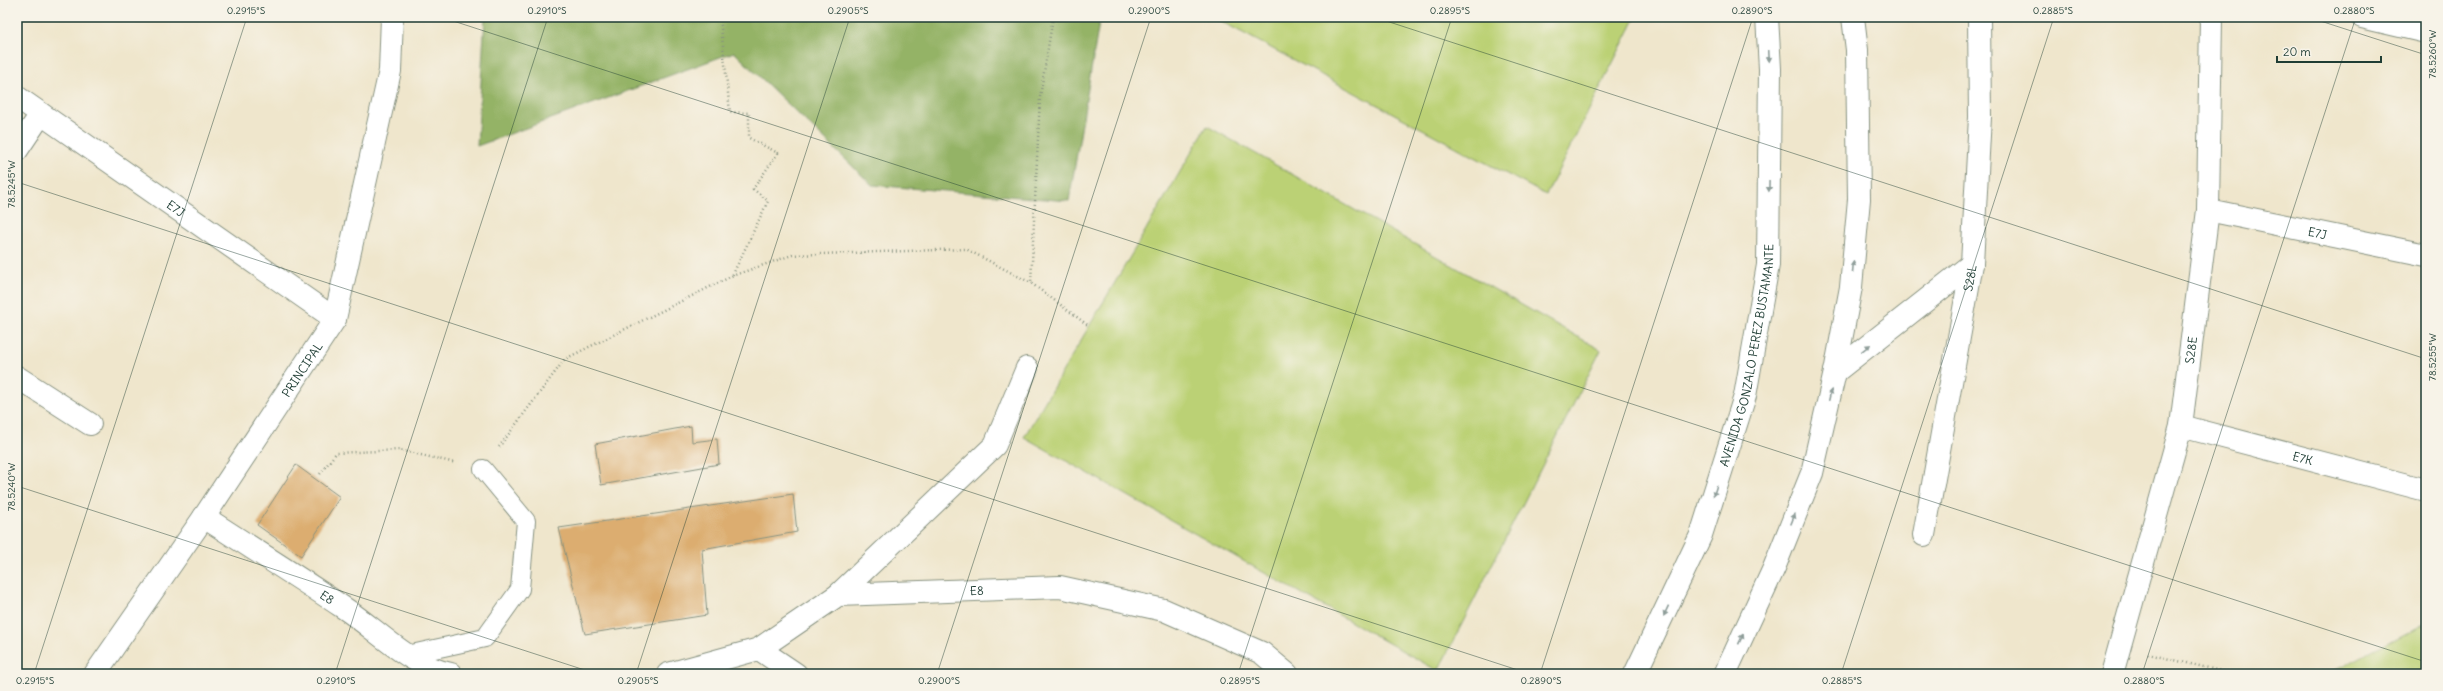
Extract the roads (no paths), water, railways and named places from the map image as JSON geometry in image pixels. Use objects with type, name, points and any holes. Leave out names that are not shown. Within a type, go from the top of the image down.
[{"type":"street","name":"PRINCIPAL","points":[[95,674],[204,516],[335,319],[390,71],[392,17]]},
{"type":"street","name":"AVENIDA GONZALO PEREZ BUSTAMANTE","points":[[1635,674],[1701,535],[1745,396],[1768,265],[1770,68],[1767,17]]},
{"type":"street","points":[[1725,674],[1774,568],[1812,473],[1836,372],[1851,286],[1859,199],[1857,50],[1853,17]]},
{"type":"street","name":"S28L","points":[[1924,535],[1972,264],[1980,117],[1979,17]]},
{"type":"street","name":"S28E","points":[[2112,674],[2181,426],[2208,210],[2212,17]]},
{"type":"street","points":[[2362,17],[2426,32]]},
{"type":"street","name":"E7J","points":[[17,97],[335,319]]},
{"type":"street","points":[[17,150],[41,114]]},
{"type":"street","name":"E7J","points":[[2208,210],[2426,255]]},
{"type":"street","points":[[1836,372],[1972,264]]},
{"type":"street","points":[[668,674],[759,649],[838,595],[995,445],[1027,368]]},
{"type":"street","points":[[17,377],[90,424]]},
{"type":"street","name":"E7K","points":[[2181,426],[2426,490]]},
{"type":"street","name":"E8","points":[[204,516],[345,609],[407,655],[437,671],[451,674]]},
{"type":"street","name":"E8","points":[[838,595],[1060,587],[1164,610],[1262,653],[1287,674]]},
{"type":"street","points":[[759,649],[796,674]]},
{"type":"lane","points":[[407,655],[485,638],[520,589],[526,521],[483,469]]}]
